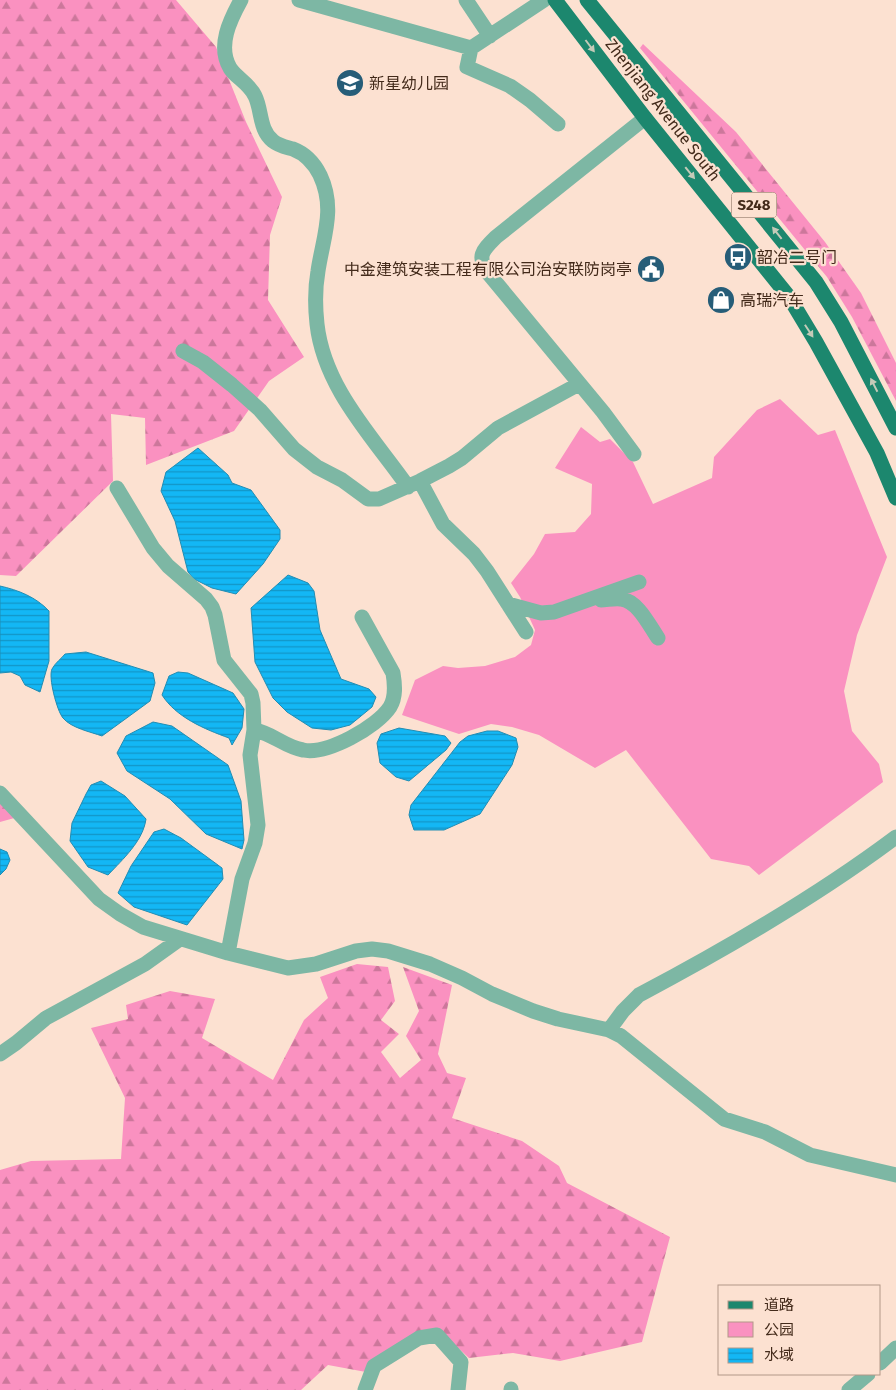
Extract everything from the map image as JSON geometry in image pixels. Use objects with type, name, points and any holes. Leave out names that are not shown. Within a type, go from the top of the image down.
[{"type":"main road","name":"Zhenjiang Avenue South","points":[[587,0],[816,282],[841,322],[896,428]]},
{"type":"main road","name":"Zhenjiang Avenue South","points":[[562,2],[645,118],[788,297],[816,342],[872,444],[896,498]]},
{"type":"street","points":[[241,0],[225,40],[225,53],[230,69],[249,86],[255,95],[265,132],[272,140],[283,147],[305,155],[313,163],[324,188],[329,207],[316,296],[317,325],[325,361],[343,396],[366,431],[414,484],[442,524],[474,554],[526,632]]},
{"type":"street","points":[[299,0],[472,48]]},
{"type":"street","points":[[466,0],[490,36]]},
{"type":"street","points":[[544,0],[472,48],[467,67],[510,86],[558,124]]},
{"type":"street","points":[[634,454],[603,412],[481,263],[482,254],[496,237],[645,118]]},
{"type":"street","points":[[183,351],[203,362],[232,385],[260,410],[294,449],[316,467],[342,480],[368,499],[379,500],[414,484],[462,458],[498,428],[579,384]]},
{"type":"street","points":[[117,488],[153,548],[168,566],[206,599],[212,607],[224,660],[251,694],[254,730],[250,755],[258,825],[255,843],[242,879],[228,953]]},
{"type":"street","points":[[508,604],[541,613],[554,612],[639,582]]},
{"type":"street","points":[[585,601],[621,599],[630,602],[636,607],[658,638]]},
{"type":"street","points":[[254,730],[270,734],[290,746],[312,751],[339,744],[361,731],[385,713],[393,700],[393,674],[362,617]]},
{"type":"street","points":[[0,793],[99,899],[143,927],[228,953],[288,968],[316,964],[356,951],[372,949],[388,951],[430,964],[492,994],[533,1010],[558,1019],[609,1030],[621,1036],[724,1119],[765,1132],[810,1155],[896,1175]]},
{"type":"street","points":[[609,1030],[623,1011],[639,995],[806,899],[896,837]]},
{"type":"street","points":[[0,1054],[46,1018],[145,964],[180,939]]},
{"type":"street","points":[[365,1390],[374,1366],[419,1338],[437,1335],[461,1362],[458,1390]]},
{"type":"street","points":[[881,1362],[896,1348]]},
{"type":"street","points":[[849,1390],[867,1375]]},
{"type":"green space","points":[[0,0],[176,0],[216,47],[246,122],[282,197],[270,235],[268,300],[304,357],[269,381],[234,431],[146,465],[145,418],[111,414],[113,481],[16,576],[0,575]]},
{"type":"green space","points":[[643,44],[736,132],[825,242],[861,293],[896,363],[896,401],[852,317],[827,277],[640,48]]},
{"type":"green space","points":[[780,399],[818,435],[835,430],[887,557],[857,635],[844,691],[852,731],[879,764],[883,782],[759,875],[749,866],[711,859],[626,750],[595,768],[539,735],[512,727],[491,724],[459,734],[402,715],[415,680],[443,666],[458,668],[485,666],[515,657],[531,645],[535,630],[520,597],[511,583],[534,554],[545,534],[575,532],[591,514],[592,484],[555,468],[581,427],[600,442],[610,439],[633,462],[653,504],[712,478],[714,457],[757,410]]},
{"type":"green space","points":[[0,797],[18,817],[0,822]]},
{"type":"green space","points":[[357,964],[388,967],[395,1001],[381,1020],[399,1034],[381,1052],[400,1078],[421,1060],[406,1036],[419,1011],[403,967],[452,985],[438,1054],[447,1073],[466,1078],[452,1118],[522,1141],[559,1166],[567,1183],[670,1237],[642,1342],[560,1361],[513,1353],[469,1358],[440,1331],[366,1372],[328,1365],[301,1390],[0,1390],[0,1170],[31,1161],[121,1159],[125,1098],[91,1028],[128,1019],[126,1005],[170,991],[215,999],[202,1038],[273,1080],[304,1020],[328,998],[320,977]]},
{"type":"water","points":[[198,448],[228,475],[232,483],[251,490],[280,530],[280,539],[263,564],[236,594],[212,588],[194,579],[188,572],[175,521],[161,491],[166,472]]},
{"type":"water","points":[[288,575],[308,583],[314,591],[320,630],[341,679],[369,689],[376,697],[372,707],[350,725],[331,730],[312,728],[287,712],[273,698],[255,662],[251,608]]},
{"type":"water","points":[[0,586],[26,595],[49,611],[49,661],[40,692],[25,685],[20,676],[11,672],[0,673]]},
{"type":"water","points":[[86,652],[153,673],[155,683],[150,701],[102,736],[76,727],[63,718],[58,709],[52,686],[52,669],[65,654]]},
{"type":"water","points":[[178,672],[188,673],[233,693],[244,709],[242,728],[232,745],[229,738],[210,731],[183,716],[162,695],[169,676]]},
{"type":"water","points":[[153,722],[172,726],[228,765],[241,801],[244,840],[242,849],[206,834],[170,799],[127,771],[117,753],[126,736]]},
{"type":"water","points":[[399,728],[445,736],[451,743],[446,750],[409,781],[396,777],[380,763],[377,743],[381,734]]},
{"type":"water","points":[[487,731],[498,731],[516,738],[518,747],[512,765],[480,814],[444,830],[414,830],[409,815],[411,805],[460,742],[468,736]]},
{"type":"water","points":[[101,781],[125,796],[146,819],[137,842],[108,875],[88,867],[70,841],[72,823],[86,794],[91,785]]},
{"type":"water","points":[[164,829],[181,838],[222,868],[223,879],[187,925],[134,907],[118,893],[131,866],[154,832]]},
{"type":"water","points":[[0,849],[7,852],[10,860],[6,869],[0,875]]},
{"type":"place","name":"新星幼儿园","points":[[350,83]]},
{"type":"place","name":"韶冶二号门","points":[[738,257]]},
{"type":"place","name":"中金建筑安装工程有限公司治安联防岗亭","points":[[651,269]]},
{"type":"place","name":"高瑞汽车","points":[[721,300]]}]
